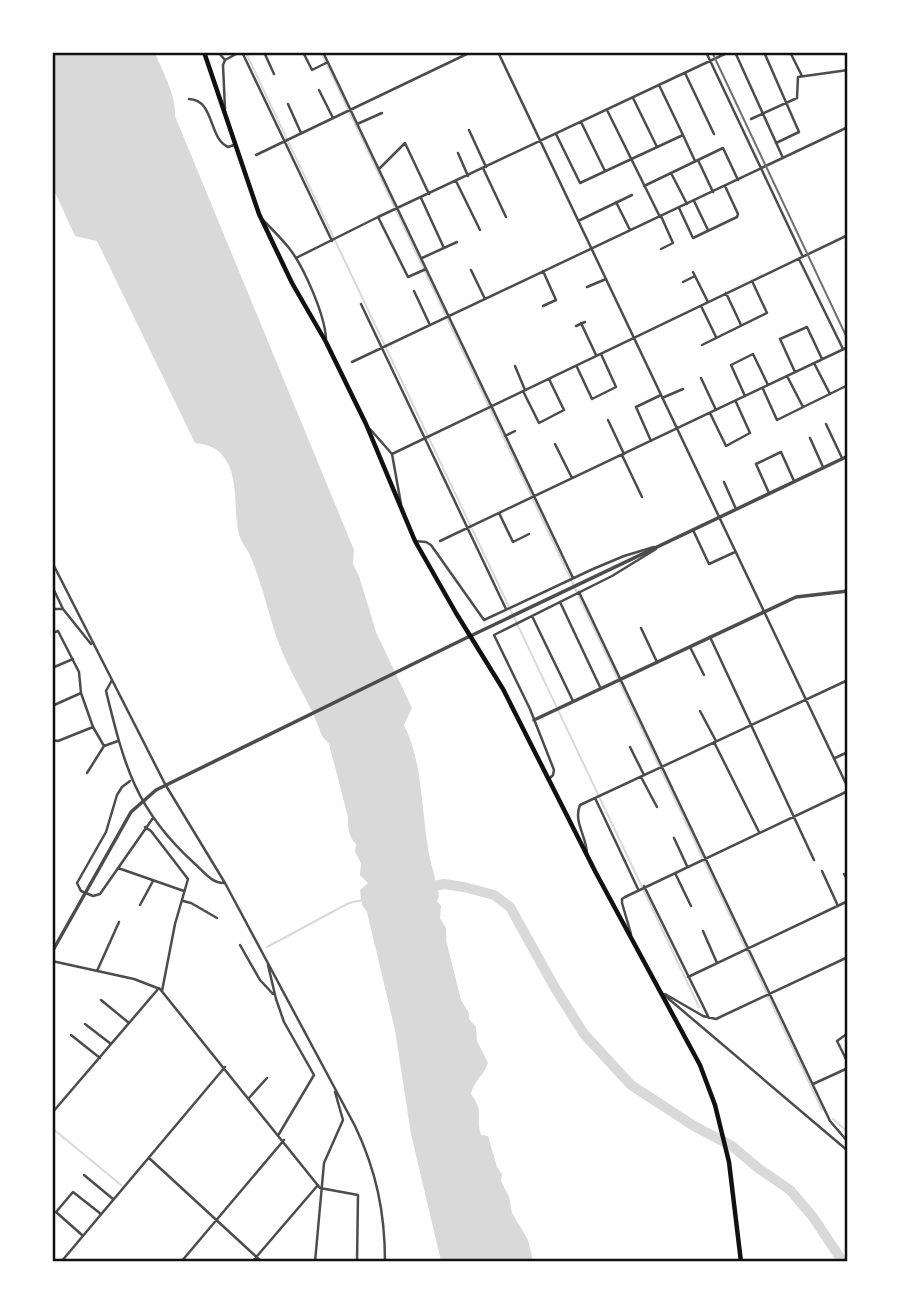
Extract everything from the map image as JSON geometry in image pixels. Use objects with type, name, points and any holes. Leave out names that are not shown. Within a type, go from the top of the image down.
[{"type":"main road","points":[[204,52],[259,215],[366,424],[415,541],[503,689],[587,856],[700,1065],[715,1105],[729,1162],[741,1262]]},
{"type":"street","points":[[218,52],[225,60]]},
{"type":"street","points":[[225,115],[223,65],[225,60],[241,52],[334,240]]},
{"type":"street","points":[[264,52],[274,74]]},
{"type":"street","points":[[303,52],[312,70],[326,62]]},
{"type":"street","points":[[323,52],[571,579]]},
{"type":"street","points":[[256,155],[471,52]]},
{"type":"street","points":[[498,52],[848,790],[642,887],[622,899],[633,942]]},
{"type":"street","points":[[440,541],[846,348],[706,52]]},
{"type":"street","points":[[296,258],[729,52]]},
{"type":"street","points":[[735,52],[783,158]]},
{"type":"street","points":[[764,52],[799,132],[776,143]]},
{"type":"street","points":[[790,52],[802,76]]},
{"type":"street","points":[[751,120],[796,98],[797,77],[848,70]]},
{"type":"street","points":[[685,73],[714,134]]},
{"type":"street","points":[[659,85],[713,192]]},
{"type":"street","points":[[319,90],[332,118]]},
{"type":"street","points":[[633,98],[657,147]]},
{"type":"street","points":[[189,99],[196,99],[206,109],[220,142],[228,147],[235,145]]},
{"type":"street","points":[[288,104],[301,133]]},
{"type":"street","points":[[607,110],[673,243],[661,249]]},
{"type":"street","points":[[357,124],[382,113]]},
{"type":"street","points":[[582,122],[605,171]]},
{"type":"street","points":[[352,362],[848,127]]},
{"type":"street","points":[[469,130],[506,217]]},
{"type":"street","points":[[556,134],[580,183],[683,135]]},
{"type":"street","points":[[379,169],[405,143],[429,194]]},
{"type":"street","points":[[644,186],[723,148],[738,180]]},
{"type":"street","points":[[458,153],[468,176]]},
{"type":"street","points":[[671,173],[687,204]]},
{"type":"street","points":[[456,181],[480,230]]},
{"type":"street","points":[[679,208],[693,238],[737,218],[738,214],[725,186]]},
{"type":"street","points":[[578,221],[632,195]]},
{"type":"street","points":[[421,198],[444,248]]},
{"type":"street","points":[[694,201],[708,231]]},
{"type":"street","points":[[616,202],[630,230]]},
{"type":"street","points":[[259,215],[296,258],[326,331],[326,342]]},
{"type":"street","points":[[378,217],[408,277],[424,270]]},
{"type":"street","points":[[392,454],[848,235]]},
{"type":"street","points":[[421,259],[457,242]]},
{"type":"street","points":[[471,270],[485,299]]},
{"type":"street","points":[[543,271],[556,300],[543,306]]},
{"type":"street","points":[[683,282],[694,274],[708,302]]},
{"type":"street","points":[[587,287],[606,279]]},
{"type":"street","points":[[702,345],[767,313],[752,281]]},
{"type":"street","points":[[414,291],[430,324]]},
{"type":"street","points":[[726,293],[742,326]]},
{"type":"street","points":[[361,304],[384,346],[508,608]]},
{"type":"street","points":[[701,306],[716,338]]},
{"type":"street","points":[[576,326],[584,323],[616,387],[592,399],[576,366]]},
{"type":"street","points":[[795,372],[780,339],[807,327],[822,359]]},
{"type":"street","points":[[745,396],[730,365],[753,354],[768,385]]},
{"type":"street","points":[[814,363],[830,394]]},
{"type":"street","points":[[515,366],[539,423],[564,410],[549,379]]},
{"type":"street","points":[[788,376],[803,407]]},
{"type":"street","points":[[701,378],[716,410]]},
{"type":"street","points":[[762,388],[777,420],[848,385]]},
{"type":"street","points":[[651,441],[636,407],[683,389]]},
{"type":"street","points":[[710,413],[726,446],[750,433],[735,401]]},
{"type":"street","points":[[608,420],[642,497]]},
{"type":"street","points":[[366,424],[392,454],[402,507]]},
{"type":"street","points":[[827,424],[842,458]]},
{"type":"street","points":[[505,436],[515,431]]},
{"type":"street","points":[[810,438],[823,467]]},
{"type":"street","points":[[555,444],[572,479]]},
{"type":"street","points":[[769,493],[756,464],[781,452],[794,481]]},
{"type":"street","points":[[52,952],[131,812],[155,791],[484,629],[848,456]]},
{"type":"street","points":[[724,482],[736,509]]},
{"type":"street","points":[[499,513],[513,542],[529,534]]},
{"type":"street","points":[[693,530],[709,564],[735,552]]},
{"type":"street","points":[[415,541],[431,545],[484,620],[624,556],[661,545]]},
{"type":"street","points":[[548,780],[554,770],[494,635],[646,557],[661,545]]},
{"type":"street","points":[[52,562],[165,785],[225,883],[368,1154],[376,1178],[385,1231],[385,1262]]},
{"type":"street","points":[[52,586],[63,609],[96,651]]},
{"type":"street","points":[[534,720],[806,594],[848,591]]},
{"type":"street","points":[[577,593],[830,1121],[848,1142]]},
{"type":"street","points":[[560,602],[600,688]]},
{"type":"street","points":[[52,609],[63,609]]},
{"type":"street","points":[[532,616],[573,702]]},
{"type":"street","points":[[640,628],[657,662]]},
{"type":"street","points":[[52,633],[58,631],[73,659],[93,727],[104,746]]},
{"type":"street","points":[[710,637],[814,860]]},
{"type":"street","points":[[690,646],[704,676]]},
{"type":"street","points":[[52,668],[73,659]]},
{"type":"street","points":[[113,680],[106,691],[131,781],[153,818],[185,855],[214,881],[225,883]]},
{"type":"street","points":[[587,856],[587,844],[577,814],[580,805],[848,681]]},
{"type":"street","points":[[52,706],[81,693]]},
{"type":"street","points":[[700,711],[759,832]]},
{"type":"street","points":[[52,740],[58,741],[93,727]]},
{"type":"street","points":[[87,773],[104,746],[118,741]]},
{"type":"street","points":[[630,747],[657,807]]},
{"type":"street","points":[[833,759],[848,752]]},
{"type":"street","points":[[131,781],[125,784],[117,795],[106,832],[77,883],[80,890],[93,895],[100,894],[153,818]]},
{"type":"street","points":[[597,797],[709,1018]]},
{"type":"street","points":[[52,1114],[160,990],[188,879],[145,827]]},
{"type":"street","points":[[674,838],[687,866]]},
{"type":"street","points":[[118,868],[184,891]]},
{"type":"street","points":[[822,871],[838,905]]},
{"type":"street","points":[[675,873],[691,906]]},
{"type":"street","points":[[845,874],[848,880]]},
{"type":"street","points":[[140,905],[153,881]]},
{"type":"street","points":[[181,901],[191,903],[217,918]]},
{"type":"street","points":[[688,977],[848,901]]},
{"type":"street","points":[[97,971],[119,922]]},
{"type":"street","points":[[703,931],[717,963]]},
{"type":"street","points":[[240,945],[260,980],[275,996]]},
{"type":"street","points":[[661,992],[709,1018],[728,1015],[848,957]]},
{"type":"street","points":[[52,961],[160,990],[319,1186],[358,1195],[357,1262]]},
{"type":"street","points":[[268,962],[284,1022],[314,1075],[279,1134]]},
{"type":"street","points":[[661,992],[848,1151]]},
{"type":"street","points":[[101,1000],[129,1023]]},
{"type":"street","points":[[85,1024],[111,1044]]},
{"type":"street","points":[[848,1033],[837,1041],[848,1063]]},
{"type":"street","points":[[71,1035],[100,1058]]},
{"type":"street","points":[[61,1261],[225,1068]]},
{"type":"street","points":[[813,1084],[848,1068]]},
{"type":"street","points":[[249,1098],[267,1078]]},
{"type":"street","points":[[315,1262],[319,1186],[328,1150],[343,1120],[335,1087]]},
{"type":"street","points":[[181,1262],[284,1140]]},
{"type":"street","points":[[149,1158],[262,1262]]},
{"type":"street","points":[[84,1175],[113,1199]]},
{"type":"street","points":[[252,1262],[319,1186]]},
{"type":"street","points":[[82,1236],[56,1212],[73,1192],[101,1214]]},
{"type":"shaded area","points":[[52,53],[155,53],[168,84],[175,116],[354,550],[353,564],[376,632],[412,708],[404,725],[419,774],[427,843],[439,896],[437,901],[441,906],[440,918],[446,928],[446,940],[461,1000],[469,1013],[469,1019],[476,1027],[477,1041],[488,1063],[471,1094],[479,1110],[479,1129],[481,1135],[488,1136],[512,1213],[528,1240],[533,1261],[441,1261],[411,1134],[395,1030],[367,912],[362,905],[360,890],[368,883],[360,875],[361,863],[349,831],[348,817],[329,744],[322,736],[281,649],[256,569],[240,537],[230,468],[226,460],[213,448],[195,443],[97,241],[75,236],[53,188]]},
{"type":"waterway","points":[[321,52],[822,1110]]},
{"type":"waterway","points":[[247,55],[699,1007]]},
{"type":"waterway","points":[[424,888],[444,884],[464,887],[494,895],[510,907],[584,1034],[631,1085],[694,1126],[732,1146],[790,1190],[813,1217],[843,1262]]},
{"type":"waterway","points":[[267,947],[349,903],[363,900]]},
{"type":"waterway","points":[[833,1119],[848,1132]]},
{"type":"waterway","points":[[52,1128],[121,1185]]},
{"type":"tram line","points":[[712,52],[848,340]]}]
